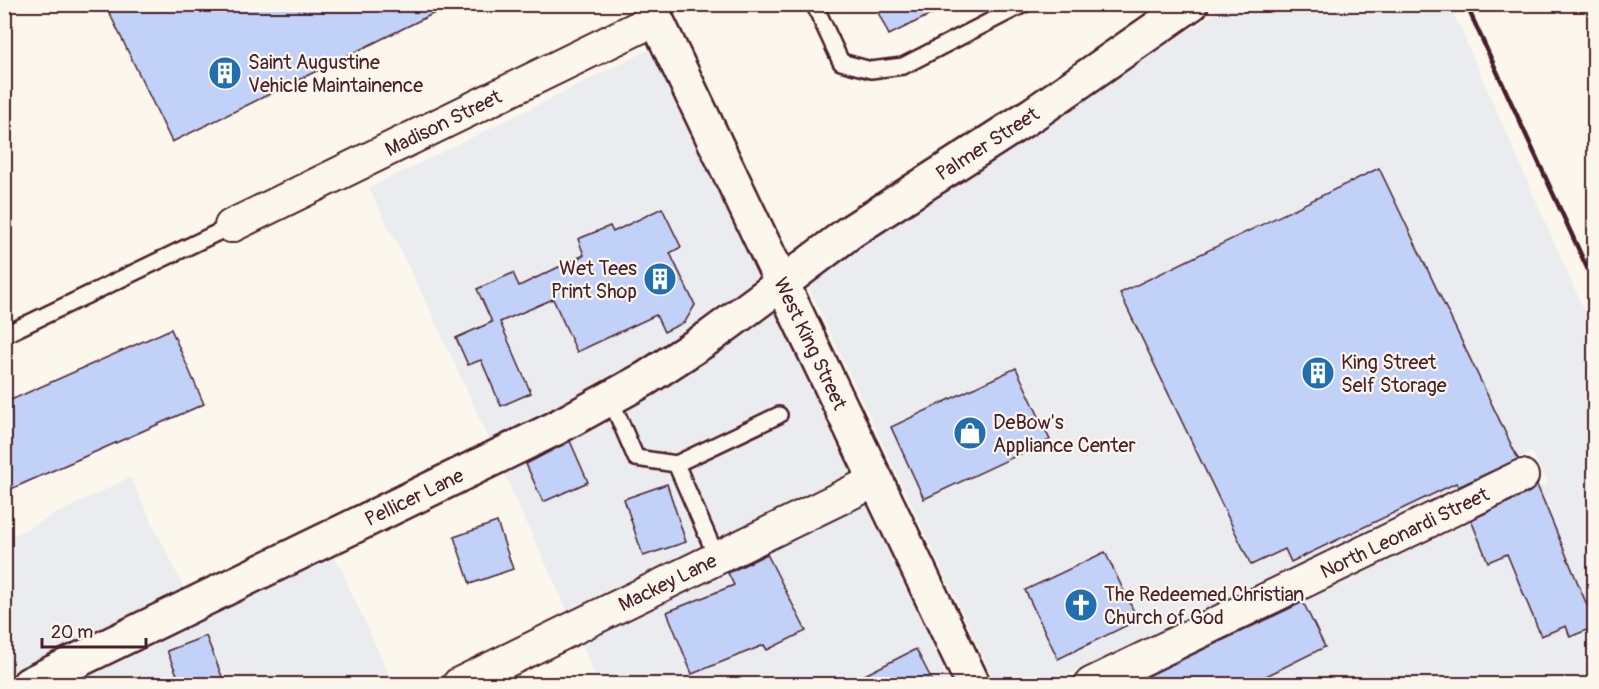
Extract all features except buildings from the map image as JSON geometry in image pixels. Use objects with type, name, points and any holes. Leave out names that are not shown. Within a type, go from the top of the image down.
[{"type":"main road","name":"Palmer Street","points":[[784,282],[850,232],[1033,114],[1191,4]]},
{"type":"main road","name":"West King Street","points":[[653,12],[784,282],[973,684]]},
{"type":"main road","name":"Pellicer Lane","points":[[29,684],[512,450],[610,398],[645,379],[711,336],[784,282]]},
{"type":"street","name":"Madison Street","points":[[231,226],[653,12]]},
{"type":"street","name":"North Leonardi Street","points":[[1091,684],[1522,476]]},
{"type":"street","name":"Mackey Lane","points":[[459,684],[876,480]]},
{"type":"lane","points":[[814,4],[841,62],[871,70],[903,66],[1024,4]]},
{"type":"lane","points":[[4,335],[231,226]]},
{"type":"lane","points":[[610,398],[636,458],[676,464],[779,415]]},
{"type":"lane","points":[[676,464],[717,558]]},
{"type":"shaded area","points":[[1227,5],[1450,5],[1594,333],[1594,684],[1133,684],[1548,483],[1532,452],[1050,684],[996,684],[808,286],[862,246]]},
{"type":"shaded area","points":[[649,50],[760,278],[635,365],[490,442],[431,312],[369,188]]},
{"type":"shaded area","points":[[775,311],[851,473],[568,612],[504,474],[656,393]]},
{"type":"shaded area","points":[[130,477],[185,590],[5,677],[5,540]]},
{"type":"shaded area","points":[[866,505],[951,684],[600,684],[581,644]]},
{"type":"shaded area","points":[[335,556],[393,684],[69,684]]},
{"type":"railway","points":[[1466,4],[1594,283]]},
{"type":"place","name":"Saint Augustine Vehicle Maintainence","points":[[225,73]]},
{"type":"place","name":"Wet Tees Print Shop","points":[[660,279]]},
{"type":"place","name":"King Street Self Storage","points":[[1318,373]]},
{"type":"place","name":"DeBow's Appliance Center","points":[[970,433]]},
{"type":"place","name":"The Redeemed Christian Church of God","points":[[1081,605]]}]
